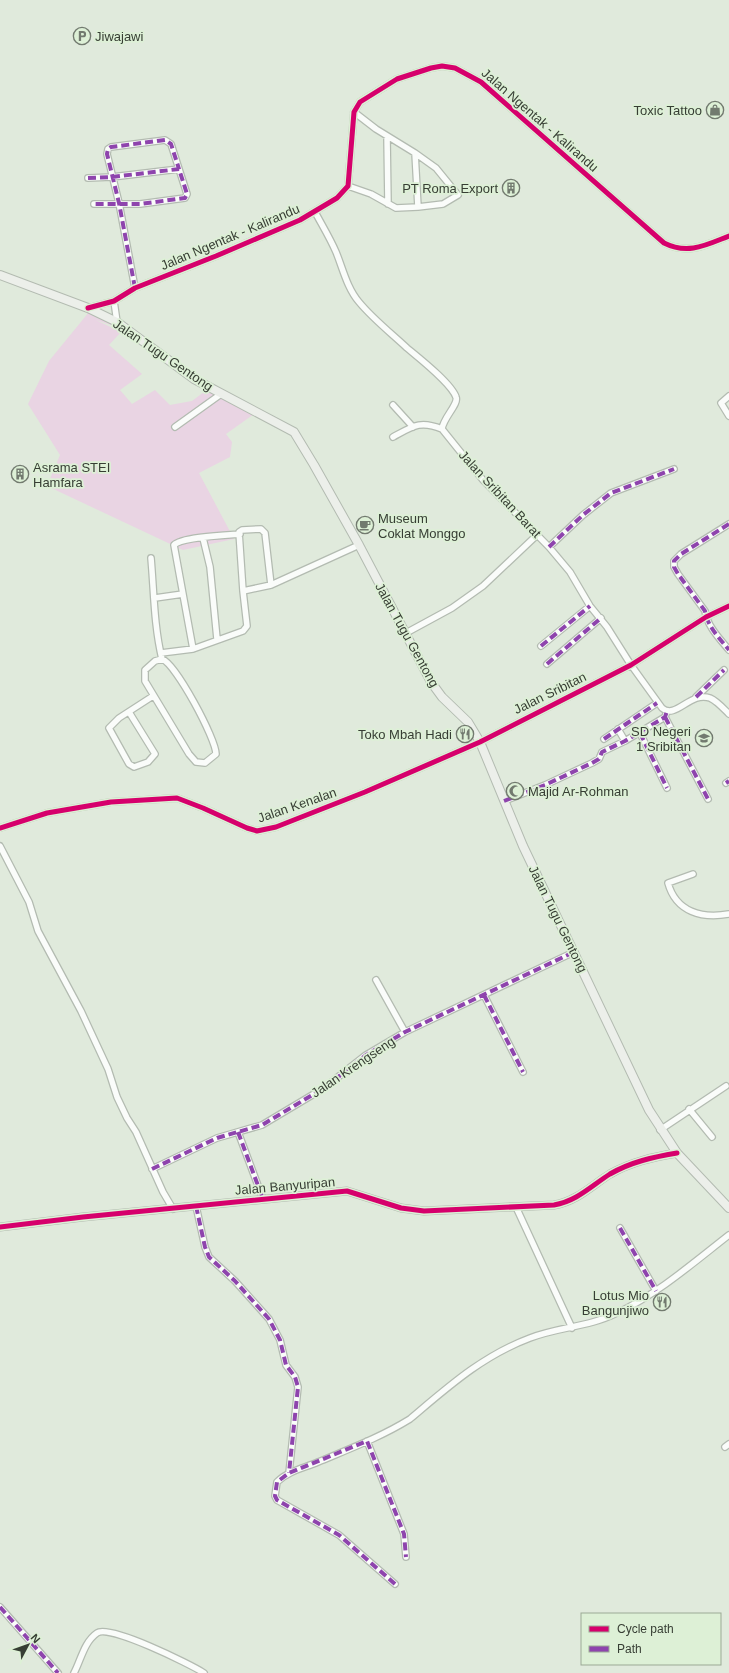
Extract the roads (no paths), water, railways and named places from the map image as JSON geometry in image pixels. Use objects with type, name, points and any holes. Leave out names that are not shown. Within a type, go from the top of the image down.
[{"type":"main road","name":"Jalan Tugu Gentong","points":[[0,275],[88,308],[117,322],[194,379],[294,432],[359,545],[431,682],[442,697],[468,722],[480,742],[522,846],[574,952],[638,1090],[660,1130],[677,1153],[729,1208]]},
{"type":"street","name":"Jalan Ngentak - Kalirandu","points":[[354,112],[360,102],[397,79],[431,68],[442,66],[455,68],[481,82],[664,243],[673,247],[690,250],[729,236]]},
{"type":"street","points":[[354,112],[387,136],[436,168],[458,195],[442,204],[396,208],[371,194],[348,186],[354,112]]},
{"type":"street","points":[[387,136],[388,204]]},
{"type":"street","points":[[94,204],[118,203],[140,204],[185,198],[187,194],[180,169],[168,141],[111,147],[108,149],[107,154],[118,203],[135,288]]},
{"type":"street","points":[[415,153],[418,207]]},
{"type":"street","points":[[88,178],[112,177],[180,169]]},
{"type":"street","name":"Jalan Ngentak - Kalirandu","points":[[88,308],[114,301],[135,288],[216,256],[315,212],[337,198],[348,186]]},
{"type":"street","points":[[315,212],[335,250],[350,288],[358,302],[440,378],[455,394],[457,399],[456,404],[444,419],[442,429],[430,424],[421,424],[393,437]]},
{"type":"street","points":[[114,301],[117,322]]},
{"type":"street","points":[[175,427],[221,394]]},
{"type":"street","points":[[728,415],[721,402],[729,396]]},
{"type":"street","points":[[393,405],[413,427]]},
{"type":"street","name":"Jalan Sribitan Barat","points":[[442,429],[483,480],[549,547],[570,572],[590,606],[601,618],[657,703],[667,711]]},
{"type":"street","points":[[549,547],[583,515],[611,494],[674,469]]},
{"type":"street","points":[[729,524],[674,560],[674,567],[678,574],[705,611],[706,617],[729,650]]},
{"type":"street","points":[[193,649],[174,545],[178,542],[240,534],[242,530],[263,530],[271,585]]},
{"type":"street","points":[[151,558],[156,626],[161,656],[169,663],[200,712],[215,745],[216,753],[214,757],[201,764],[193,760],[145,682],[144,673],[151,664],[161,656],[193,649],[217,639],[243,631],[247,628],[243,591],[240,534]]},
{"type":"street","points":[[406,633],[452,608],[483,586],[537,535]]},
{"type":"street","points":[[203,538],[210,568],[217,639]]},
{"type":"street","points":[[243,591],[271,585],[359,545]]},
{"type":"street","points":[[155,598],[183,594]]},
{"type":"street","points":[[541,646],[590,606]]},
{"type":"street","name":"Jalan Sribitan","points":[[480,742],[631,665],[706,617],[729,606]]},
{"type":"street","points":[[547,664],[601,618]]},
{"type":"street","points":[[504,801],[545,785],[599,759],[602,752],[640,733],[665,718],[667,711],[676,710],[696,697],[724,670]]},
{"type":"street","points":[[129,712],[155,754],[148,762],[134,767],[130,764],[109,728],[114,722],[129,712],[153,696]]},
{"type":"street","points":[[696,697],[709,697],[729,714]]},
{"type":"street","points":[[604,739],[657,703]]},
{"type":"street","points":[[665,718],[708,799]]},
{"type":"street","points":[[618,729],[625,741]]},
{"type":"street","points":[[640,733],[667,788]]},
{"type":"street","name":"Jalan Kenalan","points":[[0,828],[47,813],[111,802],[177,798],[204,808],[247,828],[257,831],[264,830],[355,796],[480,742]]},
{"type":"street","points":[[0,846],[29,902],[38,931],[81,1011],[108,1068],[117,1097],[126,1118],[136,1132],[152,1169],[173,1208]]},
{"type":"street","points":[[693,874],[668,883],[676,900],[687,910],[700,915],[729,914]]},
{"type":"street","name":"Jalan Krengseng","points":[[152,1169],[217,1138],[262,1125],[324,1088],[366,1055],[405,1032],[574,952]]},
{"type":"street","points":[[376,980],[405,1032]]},
{"type":"street","points":[[484,995],[522,1072]]},
{"type":"street","points":[[660,1130],[689,1109],[726,1086]]},
{"type":"street","points":[[689,1109],[712,1137]]},
{"type":"street","points":[[238,1132],[263,1199]]},
{"type":"street","name":"Jalan Banyuripan","points":[[0,1227],[347,1191],[401,1208],[424,1211],[566,1203],[610,1174],[633,1163],[650,1157],[677,1153]]},
{"type":"street","points":[[196,1206],[204,1246],[209,1257],[235,1281],[269,1319],[280,1340],[286,1365],[294,1377],[298,1387],[289,1473]]},
{"type":"street","points":[[516,1207],[572,1328]]},
{"type":"street","points":[[620,1228],[656,1291]]},
{"type":"street","points":[[395,1584],[338,1535],[278,1500],[275,1496],[275,1486],[281,1478],[289,1473],[367,1441],[410,1419],[475,1365],[510,1346],[531,1337],[592,1324],[617,1314],[656,1291],[729,1235]]},
{"type":"street","points":[[367,1441],[404,1534],[406,1557]]},
{"type":"street","points":[[0,1607],[58,1673]]},
{"type":"street","points":[[74,1673],[88,1644],[96,1633],[110,1632],[135,1640],[186,1663],[204,1673]]},
{"type":"place","name":"Jiwajawi","points":[[82,36]]},
{"type":"place","name":"Toxic Tattoo","points":[[715,110]]},
{"type":"place","name":"PT Roma Export","points":[[511,188]]},
{"type":"place","name":"Asrama STEI Hamfara","points":[[20,474]]},
{"type":"place","name":"Museum Coklat Monggo","points":[[365,525]]},
{"type":"place","name":"Toko Mbah Hadi","points":[[465,734]]},
{"type":"place","name":"SD Negeri 1 Sribitan","points":[[704,738]]},
{"type":"place","name":"Majid Ar-Rohman","points":[[515,791]]},
{"type":"place","name":"Lotus Mio Bangunjiwo","points":[[662,1302]]}]
